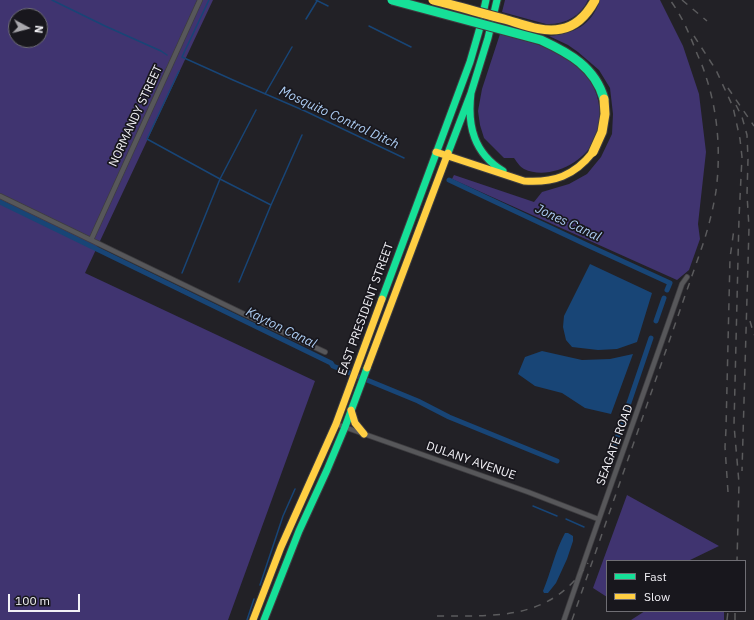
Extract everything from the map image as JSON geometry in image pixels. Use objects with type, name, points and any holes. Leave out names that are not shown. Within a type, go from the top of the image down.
[{"type":"main road","points":[[392,0],[541,40],[558,47],[581,62],[587,68],[598,82],[601,91],[604,103],[604,126],[602,134],[593,152],[584,164],[574,171],[555,180],[542,182],[524,181],[436,152]]},
{"type":"main road","points":[[433,0],[551,30],[565,28],[577,22],[589,10],[595,0]]},
{"type":"main road","name":"EAST PRESIDENT STREET","points":[[253,620],[281,548],[306,490],[340,426],[351,410],[359,377],[436,152],[470,62],[486,0]]},
{"type":"main road","name":"EAST PRESIDENT STREET","points":[[264,620],[299,531],[327,470],[340,426],[471,93],[488,38],[497,0]]},
{"type":"main road","points":[[471,93],[470,119],[473,134],[478,146],[486,158],[497,168],[524,181]]},
{"type":"main road","points":[[351,410],[355,423],[364,434]]},
{"type":"main road","points":[[299,531],[296,527],[296,523],[306,490]]},
{"type":"street","name":"NORMANDY STREET","points":[[91,240],[200,0]]},
{"type":"street","points":[[0,196],[325,352]]},
{"type":"street","name":"SEAGATE ROAD","points":[[564,620],[598,519],[682,284],[687,277]]},
{"type":"street","name":"DULANY AVENUE","points":[[340,426],[528,492],[598,519]]},
{"type":"shaded area","points":[[0,0],[213,0],[85,273],[315,381],[228,620],[0,620]]},
{"type":"shaded area","points":[[505,0],[588,0],[581,11],[571,19],[559,23],[546,24],[502,12]]},
{"type":"shaded area","points":[[600,0],[660,0],[683,46],[699,94],[706,152],[698,224],[700,239],[689,270],[677,280],[452,179],[454,175],[534,202],[542,192],[569,184],[587,174],[601,157],[612,134],[613,114],[610,88],[599,70],[578,52],[568,45],[549,36],[567,33],[581,27],[592,16]]},
{"type":"shaded area","points":[[500,34],[544,47],[564,56],[583,70],[592,82],[597,96],[600,117],[597,133],[584,155],[566,167],[544,173],[524,169],[514,158],[504,158],[484,138],[478,111],[482,89]]},
{"type":"shaded area","points":[[627,495],[719,546],[690,560],[606,560],[606,596],[593,588]]},
{"type":"shaded area","points":[[643,612],[724,612],[724,620],[631,620]]},
{"type":"water","points":[[590,264],[652,293],[637,342],[617,349],[598,350],[572,347],[566,340],[563,327],[564,316]]},
{"type":"water","points":[[542,351],[582,360],[610,359],[633,354],[611,414],[585,408],[562,393],[535,386],[518,374],[525,357]]},
{"type":"water","points":[[565,533],[573,536],[573,541],[567,559],[556,583],[548,593],[544,593],[543,591],[548,576]]},
{"type":"waterway","name":"Mosquito Control Ditch","points":[[52,0],[167,55]]},
{"type":"waterway","name":"Mosquito Control Ditch","points":[[209,0],[182,57],[305,111],[404,158]]},
{"type":"waterway","points":[[316,0],[328,6]]},
{"type":"waterway","points":[[306,19],[317,1]]},
{"type":"waterway","points":[[369,26],[411,47]]},
{"type":"waterway","name":"Mosquito Control Ditch","points":[[265,94],[292,47]]},
{"type":"waterway","name":"Mosquito Control Ditch","points":[[179,71],[147,139],[220,179],[256,110]]},
{"type":"waterway","name":"Mosquito Control Ditch","points":[[182,273],[220,179],[271,205],[302,135]]},
{"type":"waterway","name":"Jones Canal","points":[[449,180],[670,283],[667,290]]},
{"type":"waterway","name":"Kayton Canal","points":[[0,202],[331,363],[333,366],[418,401],[449,417],[557,461]]},
{"type":"waterway","name":"Mosquito Control Ditch","points":[[239,282],[271,205]]},
{"type":"waterway","name":"Jones Canal","points":[[656,321],[664,298]]},
{"type":"waterway","name":"Jones Canal","points":[[615,444],[651,338]]},
{"type":"waterway","points":[[260,585],[283,516],[295,489]]},
{"type":"waterway","points":[[533,506],[557,516]]},
{"type":"waterway","points":[[566,519],[584,527]]},
{"type":"waterway","points":[[247,620],[254,599]]},
{"type":"railway","points":[[572,620],[702,247],[716,191],[718,147],[716,117],[713,102],[703,68],[691,38],[682,18],[670,0]]},
{"type":"railway","points":[[682,0],[707,21]]},
{"type":"railway","points":[[694,36],[716,70],[733,107],[740,139],[742,157],[734,425],[739,483],[737,560]]},
{"type":"railway","points":[[728,88],[754,126]]},
{"type":"railway","points":[[736,105],[742,117],[747,135],[748,159],[747,194],[749,228],[742,471]]},
{"type":"railway","points":[[728,492],[725,447],[730,258],[734,229]]},
{"type":"railway","points":[[750,321],[754,335]]},
{"type":"railway","points":[[437,616],[482,616],[502,614],[522,611],[540,605],[558,595],[573,582],[588,563]]},
{"type":"railway","points":[[727,620],[728,612]]},
{"type":"railway","points":[[735,612],[735,620]]},
{"type":"traffic: fast","points":[[392,0],[541,40],[580,62],[594,78],[604,99]]},
{"type":"traffic: fast","points":[[382,299],[470,62],[486,0]]},
{"type":"traffic: fast","points":[[448,153],[471,93],[488,38],[497,0]]},
{"type":"traffic: fast","points":[[471,93],[470,117],[475,138],[485,156],[503,171]]},
{"type":"traffic: fast","points":[[264,620],[299,531],[345,427],[367,368]]},
{"type":"traffic: slow","points":[[433,0],[547,30],[561,29],[577,22],[589,10],[595,0]]},
{"type":"traffic: slow","points":[[593,152],[602,132],[605,114],[604,99]]},
{"type":"traffic: slow","points":[[436,152],[524,181],[545,181],[563,176],[578,167],[593,152]]},
{"type":"traffic: slow","points":[[367,368],[448,153]]},
{"type":"traffic: slow","points":[[253,620],[281,547],[336,424],[382,299]]},
{"type":"traffic: slow","points":[[351,410],[355,423],[364,434]]}]
